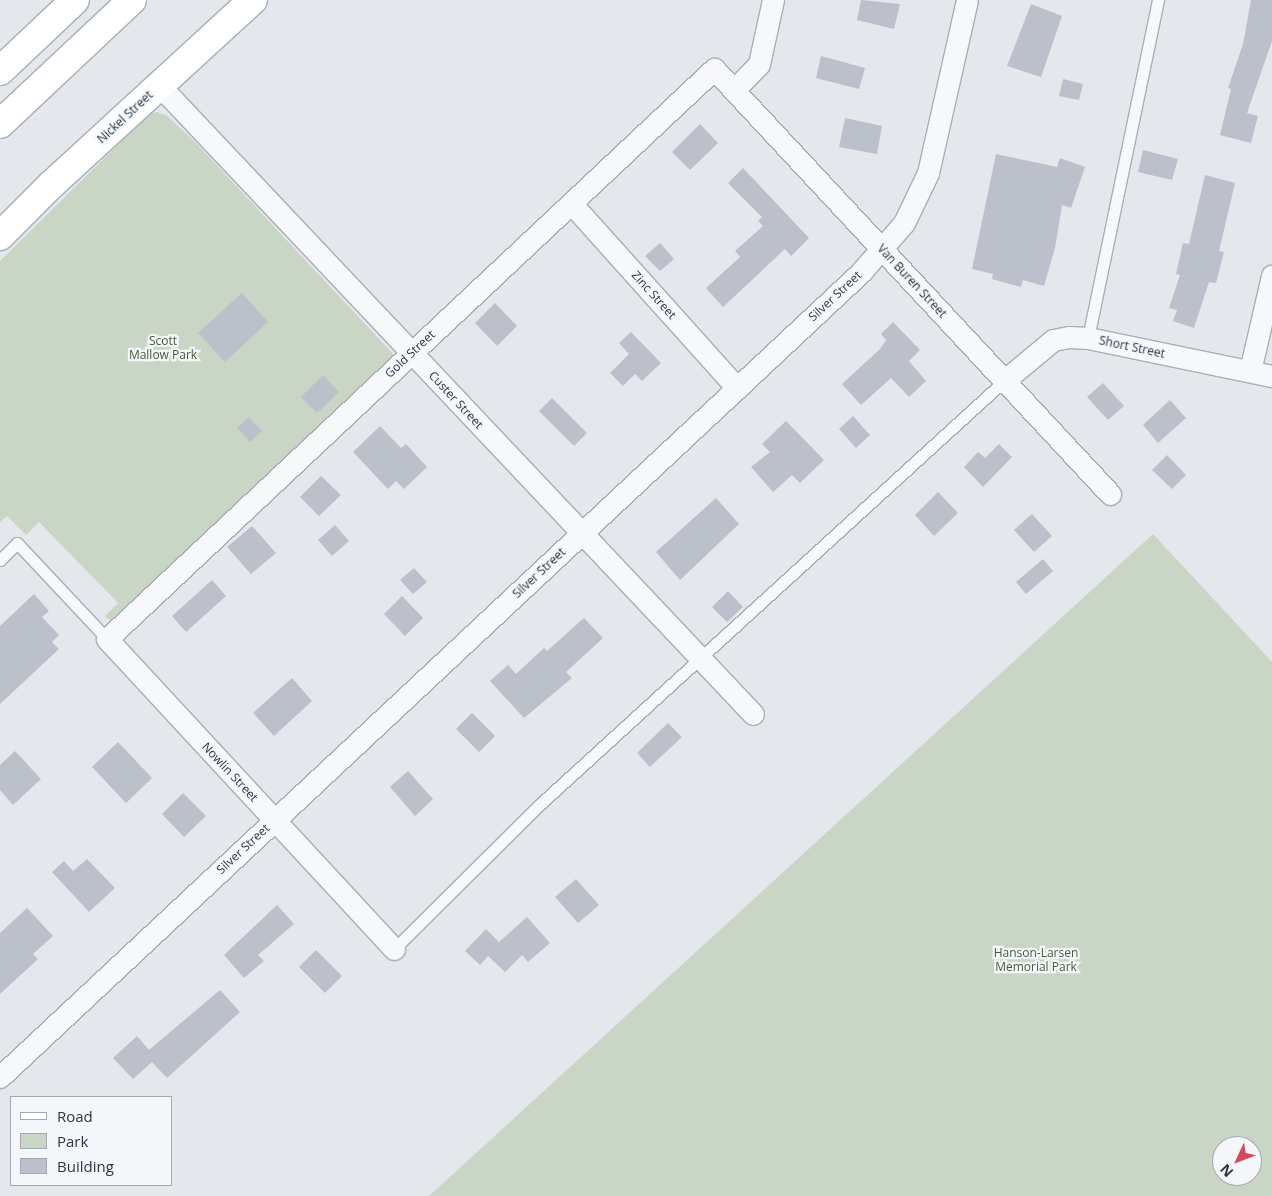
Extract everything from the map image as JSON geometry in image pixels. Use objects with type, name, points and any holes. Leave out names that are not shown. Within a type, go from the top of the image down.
[{"type":"main road","points":[[0,71],[74,0]]},
{"type":"main road","points":[[0,124],[132,0]]},
{"type":"main road","name":"Nickel Street","points":[[0,236],[159,85],[253,0]]},
{"type":"street","points":[[734,90],[759,64],[774,0]]},
{"type":"street","name":"Silver Street","points":[[0,1077],[737,388],[881,249],[904,223],[928,173],[967,0]]},
{"type":"street","name":"Van Buren Street","points":[[714,69],[1110,494]]},
{"type":"street","name":"Gold Street","points":[[107,639],[714,69]]},
{"type":"street","name":"Custer Street","points":[[159,85],[753,714]]},
{"type":"street","name":"Zinc Street","points":[[571,203],[737,388]]},
{"type":"street","points":[[1250,371],[1272,276]]},
{"type":"street","name":"Short Street","points":[[1005,380],[1053,340],[1088,338],[1272,376]]},
{"type":"street","name":"Nowlin Street","points":[[107,639],[394,949]]},
{"type":"lane","points":[[1088,338],[1158,0]]},
{"type":"lane","points":[[394,949],[538,806],[1005,380]]},
{"type":"lane","points":[[0,560],[17,544],[107,639]]},
{"type":"green space","name":"Scott Mallow Park","points":[[157,112],[166,115],[195,142],[394,355],[112,622],[105,616],[118,603],[39,522],[26,535],[7,516],[0,522],[0,261],[149,114]]},
{"type":"green space","name":"Hanson-Larsen Memorial Park","points":[[1153,534],[1272,662],[1272,1196],[429,1196]]},
{"type":"building","points":[[861,0],[900,4],[894,29],[857,20]]},
{"type":"building","points":[[1251,0],[1272,0],[1272,41],[1247,113],[1258,116],[1251,143],[1220,135],[1231,89],[1228,88],[1243,44]]},
{"type":"building","points":[[1031,4],[1062,16],[1041,77],[1007,66]]},
{"type":"building","points":[[821,56],[865,68],[859,89],[816,78]]},
{"type":"building","points":[[1063,79],[1083,84],[1079,100],[1059,96]]},
{"type":"building","points":[[845,118],[882,126],[877,154],[839,147]]},
{"type":"building","points":[[700,124],[718,143],[690,170],[672,152]]},
{"type":"building","points":[[1143,150],[1178,159],[1172,180],[1138,172]]},
{"type":"building","points":[[996,154],[1057,167],[1060,158],[1085,167],[1071,208],[1062,205],[1055,248],[1044,286],[1023,280],[1021,287],[992,279],[993,274],[972,269]]},
{"type":"building","points":[[743,168],[809,238],[791,256],[785,249],[723,307],[706,288],[740,257],[735,251],[763,226],[758,221],[762,217],[728,183]]},
{"type":"building","points":[[1205,175],[1235,183],[1219,251],[1224,252],[1216,283],[1209,282],[1194,328],[1173,321],[1177,310],[1169,308],[1180,275],[1176,274],[1183,243],[1189,244]]},
{"type":"building","points":[[660,243],[674,259],[660,271],[645,256]]},
{"type":"building","points":[[242,293],[268,322],[225,362],[198,333]]},
{"type":"building","points":[[495,303],[517,326],[497,346],[475,323]]},
{"type":"building","points":[[893,322],[920,350],[909,361],[926,381],[909,397],[891,378],[861,405],[842,384],[880,349],[886,340],[881,334]]},
{"type":"building","points":[[631,332],[661,363],[642,381],[635,374],[623,386],[610,373],[629,354],[619,343]]},
{"type":"building","points":[[323,375],[339,392],[317,413],[301,397]]},
{"type":"building","points":[[1103,383],[1124,406],[1108,420],[1087,397]]},
{"type":"building","points":[[552,398],[587,433],[574,446],[539,411]]},
{"type":"building","points":[[1170,400],[1186,418],[1158,443],[1143,425]]},
{"type":"building","points":[[853,416],[870,435],[856,448],[839,429]]},
{"type":"building","points":[[249,417],[262,431],[250,442],[237,428]]},
{"type":"building","points":[[786,421],[824,460],[800,483],[792,475],[773,492],[751,467],[770,452],[762,444]]},
{"type":"building","points":[[380,426],[401,448],[406,444],[427,467],[404,489],[396,481],[388,489],[353,452]]},
{"type":"building","points":[[999,444],[1012,457],[983,487],[964,467],[978,452],[985,458]]},
{"type":"building","points":[[1167,455],[1186,475],[1172,489],[1152,470]]},
{"type":"building","points":[[321,476],[341,495],[319,516],[300,497]]},
{"type":"building","points":[[938,492],[958,513],[934,536],[915,515]]},
{"type":"building","points":[[716,498],[739,524],[680,580],[656,552]]},
{"type":"building","points":[[1032,514],[1052,536],[1034,552],[1014,530]]},
{"type":"building","points":[[335,525],[349,541],[332,556],[318,540]]},
{"type":"building","points":[[252,526],[276,553],[251,574],[227,547]]},
{"type":"building","points":[[1043,559],[1053,571],[1026,594],[1016,582]]},
{"type":"building","points":[[414,568],[427,582],[413,594],[400,580]]},
{"type":"building","points":[[212,580],[226,596],[186,632],[172,616]]},
{"type":"building","points":[[728,591],[743,607],[727,622],[712,607]]},
{"type":"building","points":[[34,594],[49,611],[42,617],[59,635],[52,642],[59,649],[0,704],[0,626]]},
{"type":"building","points":[[402,596],[423,618],[405,636],[384,614]]},
{"type":"building","points":[[584,618],[603,638],[566,672],[572,678],[524,718],[490,681],[508,665],[516,674],[544,648],[547,651]]},
{"type":"building","points":[[292,678],[312,701],[274,736],[253,713]]},
{"type":"building","points":[[472,713],[495,736],[479,752],[456,729]]},
{"type":"building","points":[[668,723],[682,737],[650,767],[637,753]]},
{"type":"building","points":[[118,742],[152,778],[126,803],[92,767]]},
{"type":"building","points":[[15,751],[41,779],[13,805],[0,790],[0,765]]},
{"type":"building","points":[[408,771],[433,799],[415,816],[390,787]]},
{"type":"building","points":[[183,793],[206,816],[184,837],[162,814]]},
{"type":"building","points":[[87,859],[115,888],[89,912],[52,872],[64,861],[73,871]]},
{"type":"building","points":[[576,879],[599,905],[578,923],[555,897]]},
{"type":"building","points":[[277,905],[294,924],[258,955],[264,961],[244,978],[224,955]]},
{"type":"building","points":[[27,908],[53,936],[33,954],[38,959],[0,994],[0,933]]},
{"type":"building","points":[[527,917],[550,943],[528,962],[522,955],[505,972],[488,956],[480,965],[465,951],[486,929],[499,942]]},
{"type":"building","points":[[316,950],[342,976],[325,993],[299,967]]},
{"type":"building","points":[[220,990],[240,1012],[167,1078],[152,1062],[133,1079],[113,1058],[137,1036],[149,1050]]}]
